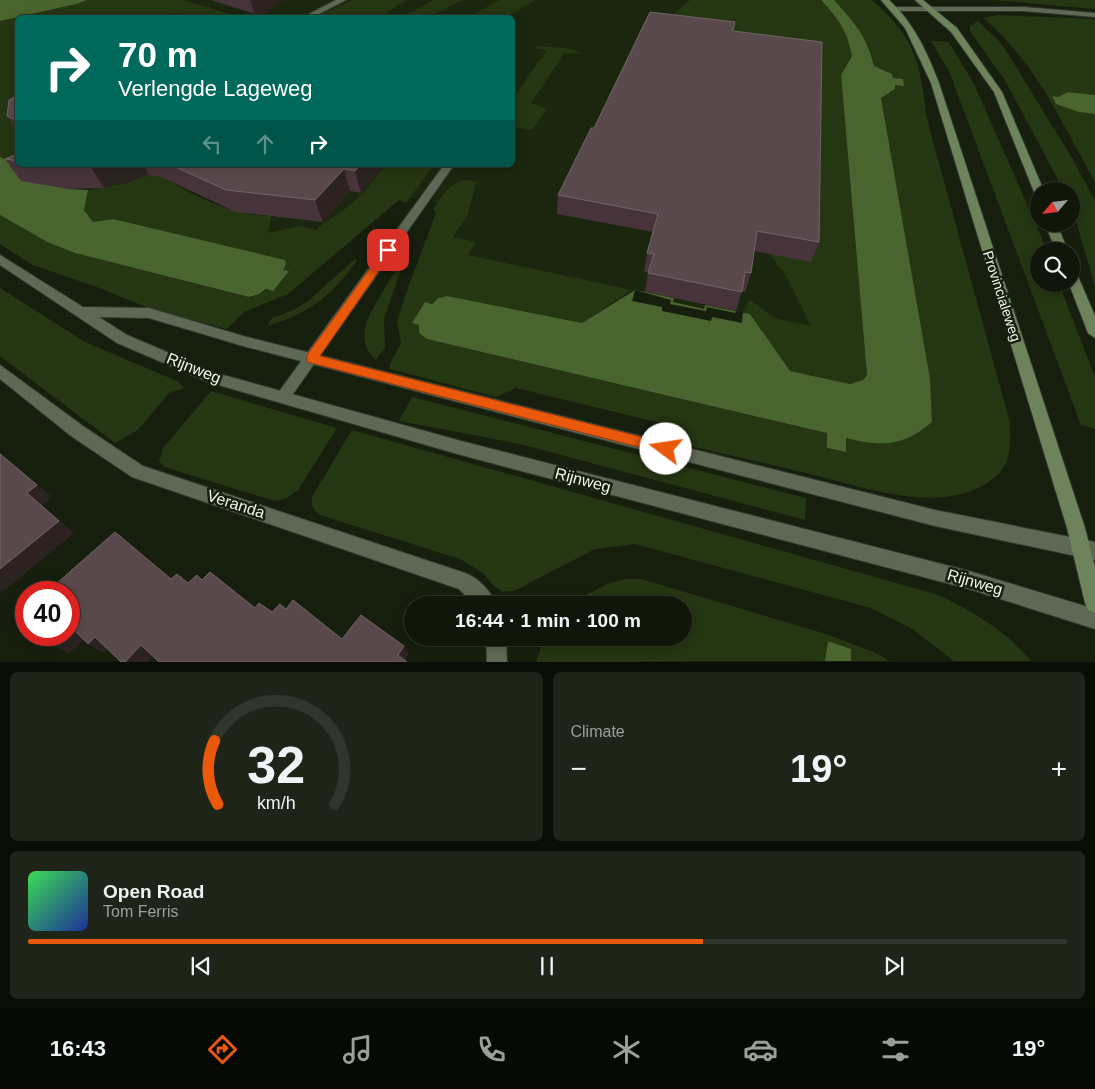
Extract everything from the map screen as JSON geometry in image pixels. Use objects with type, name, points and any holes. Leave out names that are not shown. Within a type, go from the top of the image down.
[{"type":"main road","name":"Provincialeweg","points":[[885,0],[896,9],[922,49],[935,83],[1088,550],[1095,603]]},
{"type":"main road","points":[[919,0],[954,30],[998,92],[1035,182]]},
{"type":"main road","points":[[1078,292],[1095,333]]},
{"type":"street","points":[[310,15],[342,0]]},
{"type":"street","points":[[896,9],[1024,9],[1095,15]]},
{"type":"street","points":[[283,398],[449,167]]},
{"type":"street","name":"Rijnweg","points":[[0,259],[122,338],[213,378],[461,448],[969,580],[1095,618]]},
{"type":"street","points":[[82,312],[149,313],[311,358],[935,518],[1088,550]]},
{"type":"street","name":"Veranda","points":[[0,371],[77,431],[138,472],[465,582],[482,596]]},
{"type":"street","points":[[496,646],[497,662]]},
{"type":"shaded area","points":[[0,0],[184,0],[233,15],[183,15],[176,13],[172,15],[15,15],[15,132],[13,133],[15,134],[15,164],[0,157]]},
{"type":"shaded area","points":[[0,0],[87,0],[27,15],[15,15],[15,18],[0,21]]},
{"type":"shaded area","points":[[182,0],[690,0],[667,19],[734,33],[867,375],[750,314],[706,305],[704,309],[673,302],[674,299],[632,291],[425,263],[458,208],[397,195],[285,260],[268,233],[272,216],[247,215],[230,210],[155,172],[111,187],[68,189],[65,167],[515,167],[515,15],[142,15]]},
{"type":"shaded area","points":[[353,0],[406,0],[384,15],[319,15]]},
{"type":"shaded area","points":[[433,0],[462,0],[434,15],[408,14]]},
{"type":"shaded area","points":[[499,0],[535,0],[510,15],[473,15]]},
{"type":"shaded area","points":[[690,0],[821,0],[845,32],[852,56],[841,75],[867,375],[863,380],[850,384],[790,371],[750,314],[743,312],[750,300],[774,318],[811,326],[787,278],[770,254],[811,261],[667,19]]},
{"type":"shaded area","points":[[821,0],[834,0],[854,23],[868,46],[874,66],[892,74],[893,78],[903,79],[904,86],[895,85],[895,89],[881,98],[930,379],[932,422],[911,436],[892,443],[871,443],[846,438],[846,452],[827,448],[827,433],[427,339],[419,333],[419,325],[412,323],[425,302],[432,304],[438,298],[447,296],[582,323],[635,290],[674,298],[673,302],[704,309],[705,305],[750,314],[790,371],[850,384],[863,380],[867,375],[841,75],[852,56],[848,39],[841,26]]},
{"type":"shaded area","points":[[834,0],[872,0],[887,14],[907,40],[918,67],[927,119],[1010,423],[1010,445],[1007,461],[993,479],[970,491],[949,497],[901,496],[674,442],[660,423],[516,388],[496,397],[390,369],[389,366],[401,343],[397,321],[436,213],[433,209],[450,187],[456,183],[468,180],[476,182],[468,215],[453,237],[476,242],[468,255],[632,290],[582,323],[447,296],[438,298],[432,304],[425,302],[412,323],[827,433],[827,448],[846,452],[846,438],[871,443],[892,443],[911,436],[932,422],[881,98],[895,89],[895,85],[904,85],[902,79],[893,78],[892,74],[874,66],[864,38]]},
{"type":"shaded area","points":[[993,0],[1095,0],[1095,9]]},
{"type":"shaded area","points":[[998,15],[1095,19],[1095,95],[1068,92],[1058,97],[1053,96],[1072,108],[1095,114],[1095,182],[1059,116],[1032,73],[1018,53],[983,18]]},
{"type":"shaded area","points":[[978,21],[1000,42],[1072,158],[1095,201],[1095,286],[1079,232],[1080,182],[1059,182],[1006,82],[970,31],[970,26]]},
{"type":"shaded area","points":[[931,41],[949,42],[974,84],[1030,211],[1030,232],[1039,232],[1043,242],[1030,242],[1030,288],[949,71]]},
{"type":"shaded area","points":[[542,46],[573,49],[580,54],[564,53],[531,103],[547,109],[532,130],[515,127],[515,94],[547,50],[532,48]]},
{"type":"shaded area","points":[[1068,92],[1095,95],[1095,114],[1079,112],[1056,104],[1052,96],[1058,97]]},
{"type":"shaded area","points":[[0,157],[15,164],[15,167],[21,167],[68,189],[88,190],[84,210],[93,222],[113,219],[285,260],[286,264],[283,270],[289,271],[273,291],[266,289],[259,294],[249,297],[75,253],[47,242],[0,215]]},
{"type":"shaded area","points":[[384,167],[433,167],[406,203],[399,200],[288,294],[244,312],[227,329],[151,309],[102,289],[33,265],[0,244],[0,215],[47,242],[75,253],[249,297],[271,287],[288,271],[113,219],[93,222],[84,210],[88,190],[126,183],[155,172],[197,196],[226,208],[257,215],[272,216],[268,233],[299,226],[317,230],[351,205]]},
{"type":"shaded area","points":[[354,260],[357,261],[338,285],[318,302],[295,315],[267,326],[272,318],[307,302]]},
{"type":"shaded area","points":[[397,270],[400,272],[384,319],[385,348],[376,360],[365,344],[366,326],[372,309]]},
{"type":"shaded area","points":[[0,288],[85,342],[177,381],[184,388],[169,393],[138,430],[115,443],[0,356]]},
{"type":"shaded area","points":[[1031,292],[1062,292],[1095,377],[1095,429],[1081,425]]},
{"type":"shaded area","points":[[211,391],[337,428],[298,490],[287,498],[275,501],[164,467],[159,461],[163,448]]},
{"type":"shaded area","points":[[412,397],[806,498],[805,520],[520,444],[399,421]]},
{"type":"shaded area","points":[[352,430],[939,595],[989,623],[1022,650],[1031,661],[954,661],[911,628],[871,608],[635,544],[595,549],[514,591],[503,592],[494,586],[483,573],[460,559],[320,515],[313,508],[312,497]]},
{"type":"shaded area","points":[[626,579],[641,579],[826,634],[874,652],[890,661],[851,661],[851,649],[828,641],[825,661],[536,662],[541,646],[692,646],[692,596],[584,596],[607,584]]},
{"type":"shaded area","points":[[828,641],[851,649],[851,661],[825,661]]},
{"type":"pier","points":[[635,290],[671,300],[670,304],[706,311],[707,307],[735,313],[736,311],[743,312],[742,323],[712,317],[711,321],[662,311],[662,307],[632,301]]},
{"type":"building","points":[[650,12],[735,22],[733,31],[822,42],[819,242],[757,231],[751,273],[745,272],[742,292],[648,273],[654,254],[647,253],[658,214],[558,195],[591,128],[594,128]]},
{"type":"building","points":[[15,97],[15,120],[7,116],[9,100]]},
{"type":"building","points":[[15,155],[15,161],[5,159]]},
{"type":"building","points":[[175,167],[358,167],[355,171],[344,169],[315,200],[226,190]]},
{"type":"building","points":[[0,454],[37,485],[27,493],[59,521],[0,569]]},
{"type":"building","points":[[115,532],[171,579],[177,574],[188,583],[197,575],[202,580],[210,572],[255,608],[259,603],[272,612],[280,604],[286,609],[293,600],[342,639],[361,615],[404,646],[398,655],[407,662],[159,662],[141,645],[125,662],[121,662],[95,637],[88,644],[80,636],[80,581],[59,581]]},
{"type":"route","points":[[388,250],[311,358],[666,449]]}]
